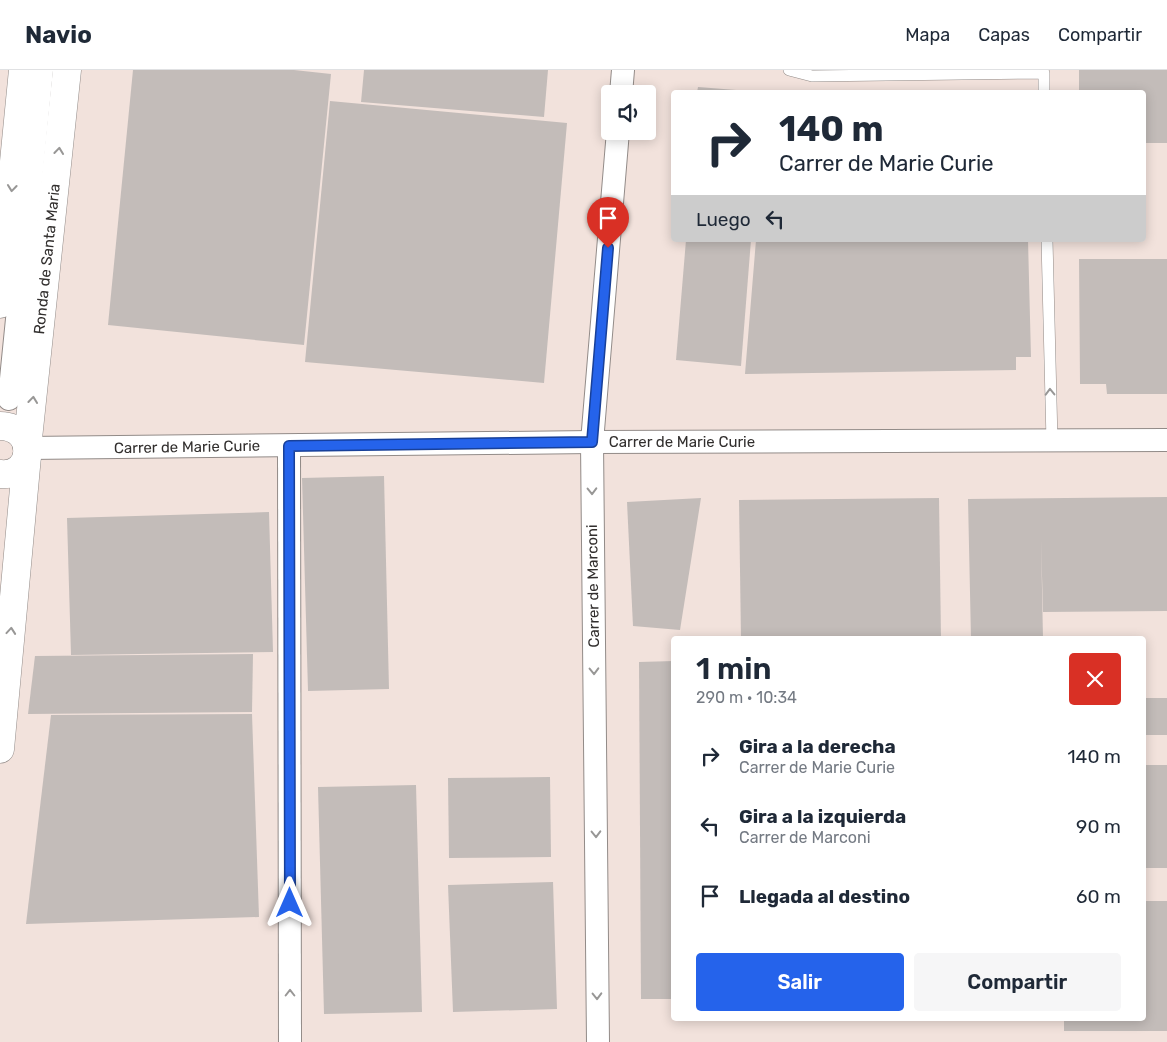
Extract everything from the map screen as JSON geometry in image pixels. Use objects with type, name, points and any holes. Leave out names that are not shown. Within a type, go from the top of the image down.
[{"type":"street","points":[[0,304],[23,70]]},
{"type":"street","points":[[9,399],[42,70]]},
{"type":"street","name":"Ronda de Santa Maria","points":[[0,749],[27,452],[67,70]]},
{"type":"street","points":[[622,85],[623,70]]},
{"type":"street","name":"Carrer de Marconi","points":[[598,1042],[592,442],[617,140]]},
{"type":"street","points":[[0,426],[16,429],[22,434],[26,441],[27,452],[19,469],[0,474]]},
{"type":"street","name":"Carrer de Marie Curie","points":[[27,452],[78,449],[592,442],[1167,440]]},
{"type":"street","points":[[289,446],[290,1042]]},
{"type":"lane","points":[[788,70],[812,76],[1044,73],[1044,90]]},
{"type":"lane","points":[[1047,242],[1052,441]]},
{"type":"shaded area","points":[[0,70],[1167,70],[1167,1042],[0,1042]]},
{"type":"building","points":[[133,70],[294,70],[331,74],[304,345],[108,325]]},
{"type":"building","points":[[364,70],[548,70],[544,117],[361,102]]},
{"type":"building","points":[[1079,70],[1167,70],[1167,143],[1146,143],[1146,90],[1079,90]]},
{"type":"building","points":[[698,87],[736,90],[697,90]]},
{"type":"building","points":[[330,101],[567,123],[544,383],[305,362]]},
{"type":"building","points":[[686,242],[751,242],[741,366],[676,360]]},
{"type":"building","points":[[756,242],[1028,242],[1031,357],[1016,357],[1016,370],[745,374]]},
{"type":"building","points":[[1079,259],[1167,259],[1167,394],[1107,394],[1106,384],[1080,384]]},
{"type":"building","points":[[384,476],[389,689],[308,691],[302,478]]},
{"type":"building","points":[[1167,497],[1167,611],[1043,612],[1041,539],[1043,636],[971,636],[968,499]]},
{"type":"building","points":[[701,498],[680,630],[633,626],[627,502]]},
{"type":"building","points":[[939,498],[941,636],[741,636],[739,500]]},
{"type":"building","points":[[269,512],[273,652],[71,655],[67,518]]},
{"type":"building","points":[[253,654],[252,712],[28,714],[35,656]]},
{"type":"building","points":[[671,661],[671,999],[641,999],[639,662]]},
{"type":"building","points":[[1146,698],[1167,698],[1167,735],[1146,735]]},
{"type":"building","points":[[252,714],[259,917],[26,924],[51,715]]},
{"type":"building","points":[[1146,765],[1167,765],[1167,868],[1146,868]]},
{"type":"building","points":[[550,777],[551,857],[449,858],[448,778]]},
{"type":"building","points":[[416,785],[422,1012],[324,1014],[318,787]]},
{"type":"building","points":[[553,882],[557,1009],[453,1012],[448,885]]},
{"type":"building","points":[[1146,901],[1167,901],[1167,1031],[1064,1031],[1064,1021],[1146,1021]]},
{"type":"route","points":[[290,903],[289,446],[592,442],[608,248]]}]
